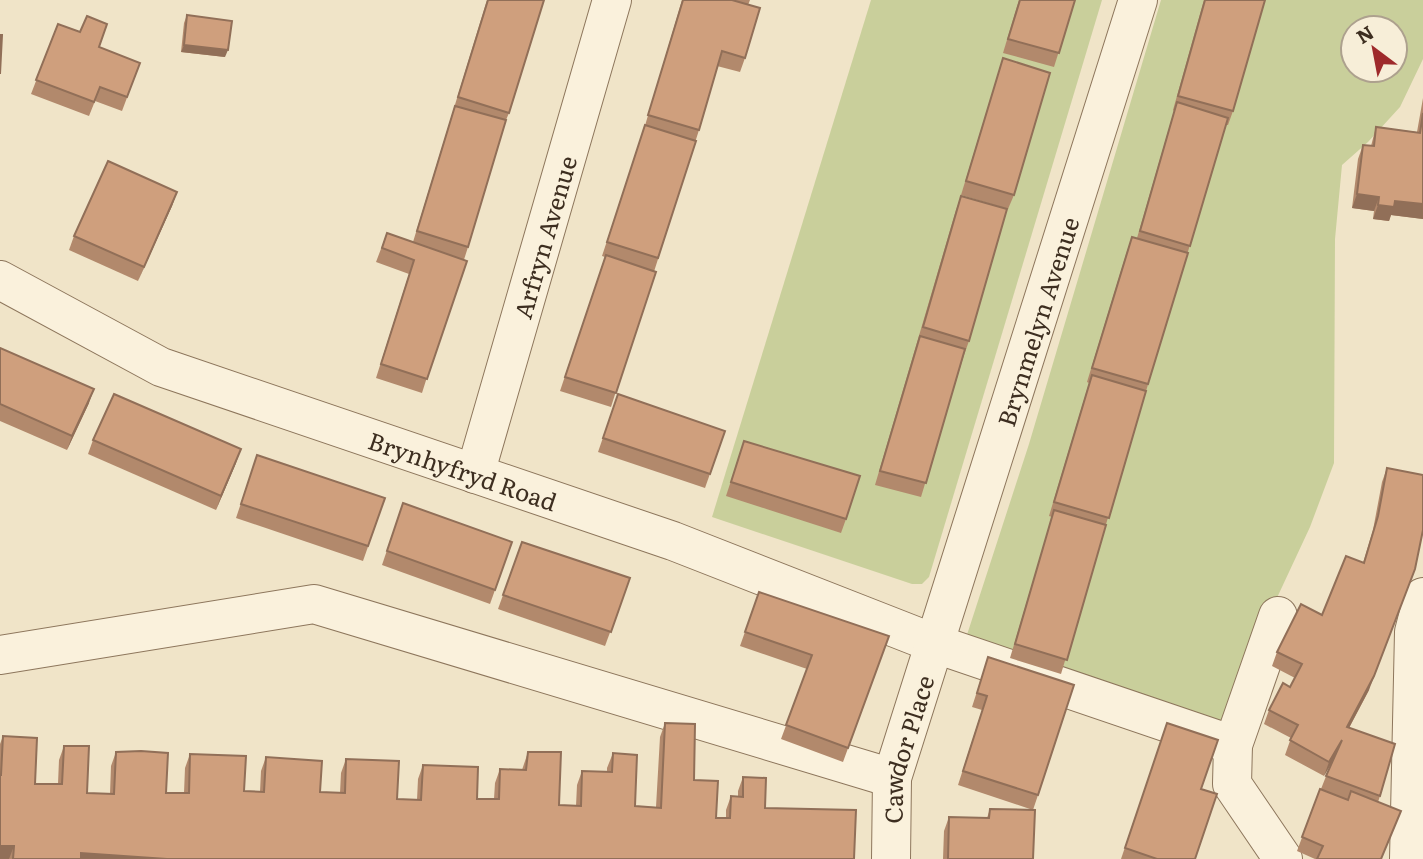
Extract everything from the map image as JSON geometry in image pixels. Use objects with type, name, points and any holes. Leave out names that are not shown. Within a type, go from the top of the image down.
[{"type":"street","name":"Arfryn Avenue","points":[[475,474],[612,0]]},
{"type":"street","name":"Brynmelyn Avenue","points":[[936,644],[1138,0]]},
{"type":"street","name":"Brynhyfryd Road","points":[[0,280],[161,367],[673,541],[936,644],[1233,745]]},
{"type":"street","points":[[1409,859],[1414,632],[1423,597]]},
{"type":"street","points":[[0,655],[314,604],[892,778]]},
{"type":"street","points":[[1278,616],[1233,745],[1232,785],[1283,859]]},
{"type":"street","name":"Cawdor Place","points":[[891,859],[892,778],[936,644]]},
{"type":"green space","points":[[871,0],[1102,0],[929,577],[922,584],[912,584],[712,517]]},
{"type":"green space","points":[[1161,0],[1423,0],[1423,59],[1400,107],[1368,142],[1342,165],[1335,239],[1334,463],[1310,527],[1248,660],[1228,718],[1218,724],[964,644],[1029,444]]},
{"type":"building","points":[[488,0],[544,0],[509,113],[458,97]]},
{"type":"building","points":[[683,0],[732,0],[760,8],[745,58],[722,51],[699,130],[648,115]]},
{"type":"building","points":[[1020,0],[1075,0],[1059,53],[1008,39]]},
{"type":"building","points":[[1205,0],[1265,0],[1233,111],[1178,96]]},
{"type":"building","points":[[187,15],[232,21],[228,50],[184,45]]},
{"type":"building","points":[[87,16],[107,24],[99,47],[140,63],[127,97],[100,87],[94,102],[36,80],[58,24],[80,32]]},
{"type":"building","points":[[0,35],[2,35],[0,74]]},
{"type":"building","points":[[1003,58],[1050,73],[1014,195],[966,181]]},
{"type":"building","points":[[1177,102],[1228,118],[1190,246],[1140,231]]},
{"type":"building","points":[[455,106],[506,120],[468,247],[417,231]]},
{"type":"building","points":[[1423,113],[1423,204],[1395,201],[1394,207],[1378,205],[1379,197],[1357,194],[1363,145],[1374,146],[1376,127],[1420,133]]},
{"type":"building","points":[[645,125],[696,141],[658,258],[607,242]]},
{"type":"building","points":[[108,161],[177,192],[144,267],[74,236]]},
{"type":"building","points":[[961,196],[1007,209],[969,341],[923,327]]},
{"type":"building","points":[[387,233],[467,261],[427,379],[381,364],[414,260],[382,248]]},
{"type":"building","points":[[1132,237],[1188,253],[1148,384],[1092,368]]},
{"type":"building","points":[[606,255],[656,272],[616,393],[565,377]]},
{"type":"building","points":[[920,336],[965,349],[926,483],[880,471]]},
{"type":"building","points":[[0,348],[94,389],[72,436],[0,404]]},
{"type":"building","points":[[1092,375],[1146,391],[1109,518],[1054,502]]},
{"type":"building","points":[[114,394],[241,449],[221,496],[93,440]]},
{"type":"building","points":[[618,394],[725,431],[710,474],[603,438]]},
{"type":"building","points":[[744,441],[860,476],[846,519],[731,482]]},
{"type":"building","points":[[257,455],[385,498],[368,546],[241,504]]},
{"type":"building","points":[[1387,468],[1423,475],[1423,530],[1415,569],[1374,676],[1347,727],[1395,744],[1380,796],[1326,776],[1342,740],[1329,762],[1290,740],[1298,725],[1269,710],[1283,683],[1290,687],[1302,664],[1277,652],[1301,604],[1322,615],[1346,556],[1364,563],[1378,516]]},
{"type":"building","points":[[403,503],[512,542],[495,590],[387,551]]},
{"type":"building","points":[[1054,510],[1106,525],[1067,660],[1015,644]]},
{"type":"building","points":[[522,542],[630,578],[611,632],[503,595]]},
{"type":"building","points":[[759,592],[889,636],[848,748],[786,725],[812,655],[745,632]]},
{"type":"building","points":[[988,657],[1074,685],[1038,795],[963,771],[987,696],[977,693]]},
{"type":"building","points":[[665,723],[695,724],[694,780],[718,781],[716,818],[730,818],[731,796],[743,797],[743,777],[766,778],[765,808],[856,810],[854,859],[167,859],[81,853],[81,859],[13,859],[14,846],[0,846],[3,736],[37,738],[35,784],[62,784],[64,746],[89,746],[87,793],[114,794],[116,752],[168,753],[166,793],[189,793],[190,754],[246,756],[244,791],[264,792],[266,757],[322,761],[320,792],[345,793],[346,759],[399,761],[397,799],[421,800],[423,765],[478,767],[477,799],[499,799],[500,769],[526,770],[528,752],[561,752],[559,805],[581,806],[582,771],[612,772],[613,753],[637,755],[635,806],[661,808]]},
{"type":"building","points":[[1167,723],[1218,740],[1201,789],[1217,794],[1195,859],[1157,859],[1125,848]]},
{"type":"building","points":[[1320,789],[1348,800],[1351,791],[1401,811],[1381,859],[1317,859],[1323,846],[1302,837]]},
{"type":"building","points":[[990,809],[1035,810],[1033,859],[948,859],[949,817],[989,818]]}]
